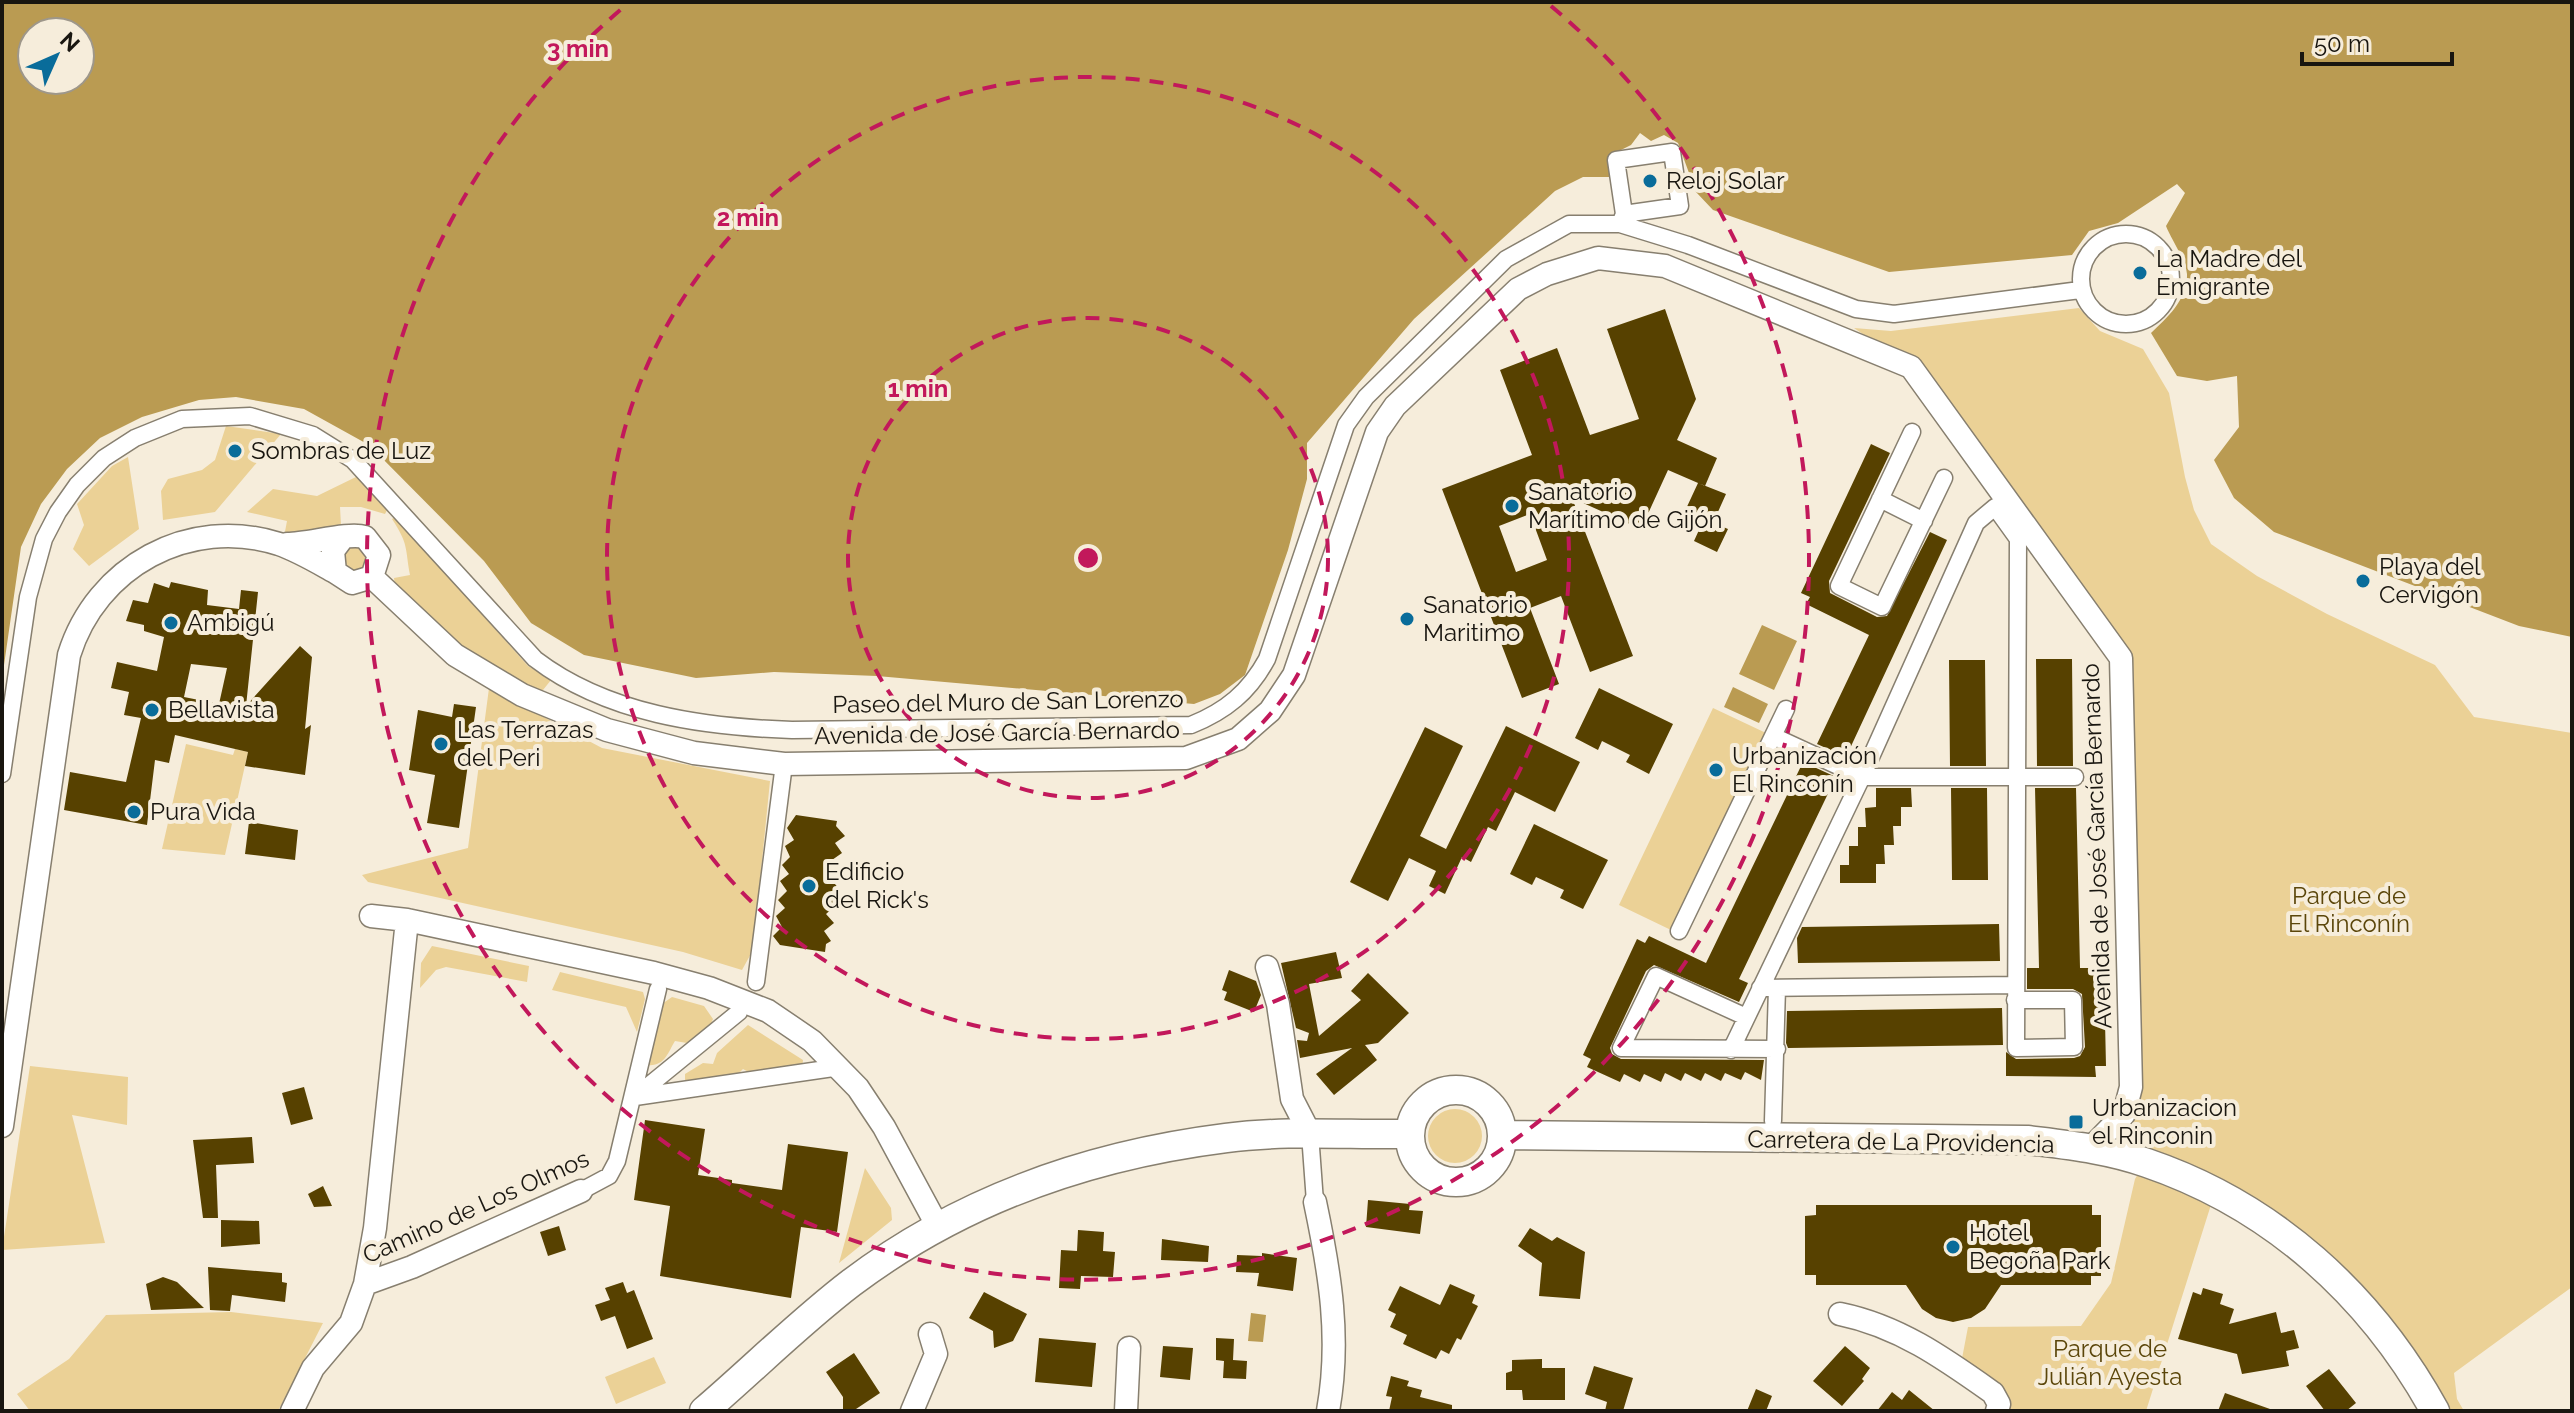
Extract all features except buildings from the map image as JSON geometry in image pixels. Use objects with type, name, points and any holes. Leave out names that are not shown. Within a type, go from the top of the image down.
[{"type":"street","name":"Paseo del Muro de San Lorenzo","points":[[2,774],[28,597],[44,539],[64,503],[104,458],[135,438],[182,419],[250,416],[313,435],[353,460],[535,659],[560,678],[637,710],[729,728],[776,730],[1191,725],[1220,714],[1254,683],[1267,659],[1346,425],[1366,397],[1506,259],[1569,224],[1622,219],[1680,206],[1672,152],[1616,160],[1622,219]]},
{"type":"street","name":"Paseo del Muro de San Lorenzo","points":[[1622,219],[1856,309],[1889,314],[2080,290]]},
{"type":"street","points":[[2133,233],[2159,246],[2171,268],[2169,296],[2153,317],[2127,326],[2095,314],[2080,290],[2079,274],[2085,256],[2109,236],[2133,233]]},
{"type":"street","name":"Avenida de José García Bernardo","points":[[372,577],[455,655],[522,695],[571,718],[694,753],[784,764],[1186,758],[1238,739],[1270,711],[1294,675],[1377,432],[1395,406],[1518,289],[1547,274],[1598,258],[1665,266],[1911,367],[2121,658],[2131,1087],[2124,1114],[2091,1148]]},
{"type":"street","points":[[1912,432],[1839,586],[1882,607],[1944,478]]},
{"type":"street","points":[[1880,499],[1924,521]]},
{"type":"street","points":[[1731,1050],[1746,1017],[1768,988],[1976,523],[1995,507],[2018,539],[2015,777],[2015,992],[2016,1048],[2074,1047],[2073,1000],[2015,992],[1768,988]]},
{"type":"street","points":[[2,1126],[69,655],[77,630],[108,586],[149,553],[197,539],[230,537],[280,544],[357,535],[371,542],[379,555],[372,577],[352,583],[280,544]]},
{"type":"street","points":[[335,572],[333,551],[342,539]]},
{"type":"street","points":[[1679,931],[1786,709]]},
{"type":"street","points":[[1773,736],[1862,777],[2075,777]]},
{"type":"street","points":[[756,982],[784,764]]},
{"type":"street","points":[[371,916],[407,920],[654,973],[734,996],[785,1021],[840,1067],[874,1109],[938,1227]]},
{"type":"street","points":[[365,1284],[375,1228],[407,920]]},
{"type":"street","points":[[1267,967],[1278,1004],[1292,1099],[1310,1134],[1315,1202],[1329,1268],[1336,1366],[1328,1411]]},
{"type":"street","points":[[1746,1017],[1656,976],[1621,1048],[1777,1049]]},
{"type":"street","points":[[1768,988],[1777,1049],[1773,1121]]},
{"type":"street","name":"Camino de Los Olmos","points":[[292,1411],[313,1368],[351,1323],[365,1284],[412,1267],[609,1176],[619,1155],[635,1097],[658,989]]},
{"type":"street","points":[[635,1097],[739,1012]]},
{"type":"street","points":[[635,1097],[840,1067]]},
{"type":"street","points":[[1448,1090],[1467,1090],[1485,1097],[1497,1113],[1503,1135],[1489,1168],[1473,1179],[1455,1183],[1436,1178],[1421,1167],[1412,1151],[1408,1134],[1424,1104],[1448,1090]]},
{"type":"street","points":[[704,1411],[850,1284],[938,1227],[979,1205],[1065,1171],[1156,1148],[1229,1137],[1408,1134]]},
{"type":"street","name":"Carretera de La Providencia","points":[[1503,1135],[2027,1140],[2091,1148],[2145,1162],[2215,1191],[2276,1228],[2326,1267],[2377,1321],[2435,1411]]},
{"type":"street","points":[[1840,1314],[1864,1319],[1914,1339],[1993,1393],[1999,1404],[1997,1411]]},
{"type":"street","points":[[912,1411],[936,1354],[930,1334]]},
{"type":"street","points":[[1126,1411],[1129,1348]]},
{"type":"green space","name":"Parque de El Rinconín","points":[[2079,308],[2100,331],[2143,349],[2169,393],[2194,510],[2211,544],[2257,576],[2327,614],[2435,665],[2474,717],[2572,733],[2572,1287],[2454,1373],[2457,1399],[2464,1411],[2435,1411],[2377,1321],[2215,1192],[2146,1411],[1997,1411],[1960,1369],[1968,1327],[2081,1326],[2111,1283],[2135,1179],[2145,1162],[2091,1148],[2124,1114],[2121,658],[1911,367],[1854,328],[1891,331]]},
{"type":"green space","points":[[226,426],[281,434],[215,512],[163,520],[161,491],[168,479],[202,470],[215,460]]},
{"type":"green space","points":[[128,457],[139,529],[89,566],[73,549],[84,525],[77,504],[112,466]]},
{"type":"green space","points":[[358,476],[388,508],[385,514],[361,507],[340,507],[341,525],[284,537],[287,521],[247,512],[273,489],[317,496]]},
{"type":"green space","points":[[395,517],[528,666],[551,680],[539,695],[452,642],[395,586],[394,578],[410,575],[404,541],[392,519]]},
{"type":"green space","points":[[371,542],[359,583],[333,551]]},
{"type":"green space","points":[[489,688],[602,748],[770,781],[753,950],[742,970],[683,952],[368,882],[362,875],[468,848]]},
{"type":"green space","points":[[1713,708],[1766,733],[1671,930],[1619,905]]},
{"type":"green space","points":[[186,744],[233,755],[235,749],[248,752],[225,855],[162,849]]},
{"type":"green space","points":[[432,946],[529,966],[527,982],[446,967],[436,970],[420,988],[421,963]]},
{"type":"green space","points":[[560,972],[643,992],[645,999],[637,1032],[626,1007],[552,990]]},
{"type":"green space","points":[[672,997],[704,1006],[713,1019],[710,1026],[687,1043],[675,1041],[658,1064],[647,1065],[662,1004]]},
{"type":"green space","points":[[748,1025],[803,1060],[802,1068],[754,1075],[743,1069],[734,1078],[685,1082],[685,1074],[703,1063],[713,1064],[717,1053]]},
{"type":"green space","points":[[30,1066],[128,1077],[127,1125],[72,1115],[105,1243],[2,1250]]},
{"type":"green space","points":[[1455,1109],[1474,1117],[1482,1136],[1474,1155],[1455,1163],[1436,1155],[1428,1136],[1436,1117]]},
{"type":"green space","points":[[865,1168],[891,1208],[892,1220],[839,1263]]},
{"type":"green space","points":[[231,1312],[323,1323],[278,1411],[30,1411],[17,1394],[69,1359],[106,1315]]},
{"type":"green space","points":[[654,1357],[666,1383],[616,1404],[605,1377]]},
{"type":"shaded area","points":[[2,2],[2572,2],[2572,637],[2519,626],[2274,532],[2234,498],[2214,460],[2239,427],[2237,376],[2207,381],[2177,376],[2151,333],[2180,300],[2186,283],[2184,262],[2166,226],[2185,193],[2177,184],[2118,223],[2089,231],[2072,255],[1889,272],[1713,210],[1696,192],[1678,143],[1664,135],[1651,141],[1640,133],[1631,145],[1615,153],[1611,177],[1583,177],[1555,191],[1414,319],[1307,443],[1307,479],[1288,550],[1245,675],[1220,694],[1194,704],[877,676],[774,672],[696,678],[584,655],[531,623],[484,561],[369,445],[304,409],[236,397],[199,400],[142,417],[100,438],[67,469],[41,504],[21,547],[2,679]]},
{"type":"shaded area","name":"Urbanización El Rinconín","points":[[1762,625],[1797,641],[1774,690],[1739,674]]},
{"type":"shaded area","name":"Urbanización El Rinconín","points":[[1733,687],[1768,704],[1759,723],[1724,707]]},
{"type":"shaded area","points":[[1251,1313],[1266,1315],[1263,1342],[1248,1341]]},
{"type":"place","name":"Reloj Solar","points":[[1650,181]]},
{"type":"place","name":"La Madre del Emigrante","points":[[2140,273]]},
{"type":"place","name":"Sombras de Luz","points":[[235,451]]},
{"type":"place","name":"Sanatorio Marítimo de Gijón","points":[[1512,506]]},
{"type":"place","name":"Playa del Cervigón","points":[[2363,581]]},
{"type":"place","name":"Sanatorio Maritimo","points":[[1407,619]]},
{"type":"place","name":"Ambigú","points":[[171,623]]},
{"type":"place","name":"Bellavista","points":[[152,710]]},
{"type":"place","name":"Las Terrazas del Peri","points":[[441,744]]},
{"type":"place","name":"Urbanización El Rinconín","points":[[1716,770]]},
{"type":"place","name":"Pura Vida","points":[[134,812]]},
{"type":"place","name":"Edificio del Rick's","points":[[809,886]]},
{"type":"place","name":"Urbanizacion el Rinconin","points":[[2076,1122]]},
{"type":"place","name":"Hotel Begoña Park","points":[[1953,1247]]},
{"type":"park label","name":"Parque de Julián Ayesta","points":[[2110,1363]]}]
